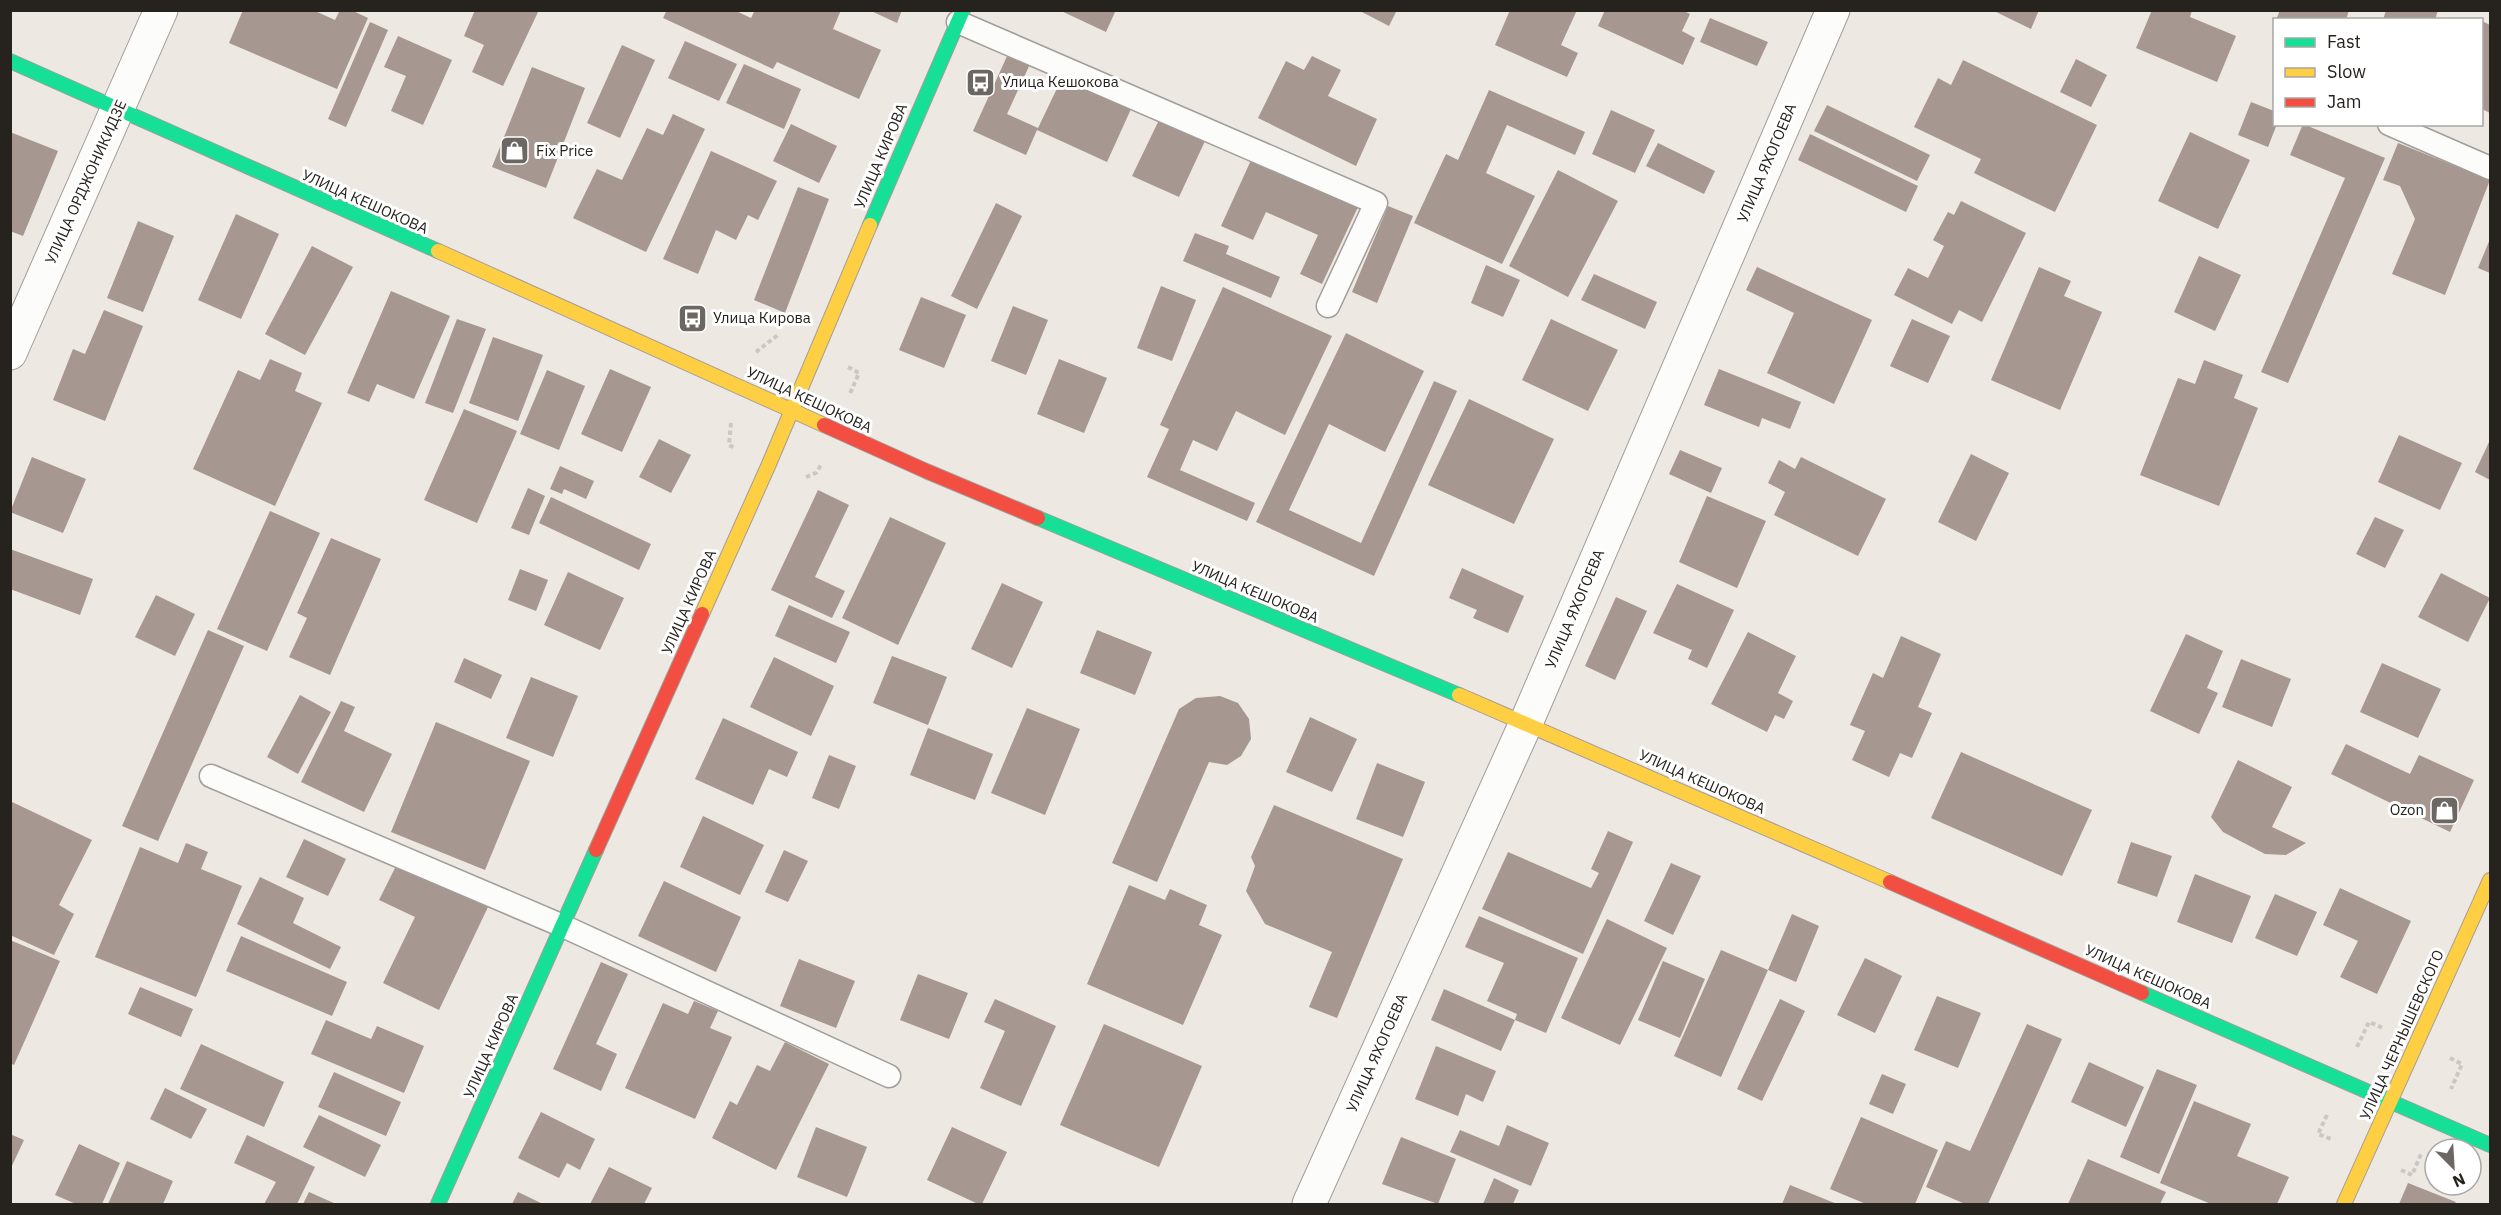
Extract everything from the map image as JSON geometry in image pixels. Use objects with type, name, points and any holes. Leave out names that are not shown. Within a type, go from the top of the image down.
[{"type":"street","name":"УЛИЦА ОРДЖОНИКИДЗЕ","points":[[10,353],[161,10]]},
{"type":"street","name":"УЛИЦА ЯХОГОЕВА","points":[[1309,1204],[1526,723],[1833,10]]},
{"type":"street","name":"УЛИЦА КИРОВА","points":[[438,1204],[769,464],[960,16]]},
{"type":"street","name":"УЛИЦА КЕШОКОВА","points":[[10,61],[937,476],[1526,723],[2490,1145]]},
{"type":"street","name":"УЛИЦА ЧЕРНЫШЕВСКОГО","points":[[2344,1204],[2490,880]]},
{"type":"lane","points":[[960,16],[1376,203],[1328,306]]},
{"type":"lane","points":[[2394,126],[2490,168]]},
{"type":"lane","points":[[211,776],[563,926],[889,1076]]},
{"type":"path","points":[[753,356],[779,334]]},
{"type":"path","points":[[838,362],[859,373],[848,400]]},
{"type":"path","points":[[732,417],[729,445],[739,449]]},
{"type":"path","points":[[800,480],[816,473],[826,457]]},
{"type":"path","points":[[2355,1052],[2369,1022],[2389,1031]]},
{"type":"path","points":[[2443,1055],[2462,1064],[2448,1095]]},
{"type":"path","points":[[2331,1106],[2318,1134],[2338,1142]]},
{"type":"path","points":[[2398,1169],[2412,1175],[2423,1151]]},
{"type":"building","points":[[243,10],[313,10],[335,20],[340,10],[351,10],[368,18],[337,89],[229,43]]},
{"type":"building","points":[[475,10],[539,10],[503,86],[472,72],[484,45],[464,36]]},
{"type":"building","points":[[667,10],[734,10],[751,18],[755,10],[841,10],[833,29],[881,50],[859,99],[777,62],[773,69],[663,18]]},
{"type":"building","points":[[869,10],[902,10],[897,23]]},
{"type":"building","points":[[1059,10],[1113,10],[1115,12],[1106,32]]},
{"type":"building","points":[[1358,10],[1397,10],[1389,26]]},
{"type":"building","points":[[1510,10],[1577,10],[1561,45],[1578,53],[1567,77],[1495,45]]},
{"type":"building","points":[[1605,10],[1682,10],[1690,14],[1682,31],[1695,38],[1683,65],[1598,26]]},
{"type":"building","points":[[1992,10],[2039,10],[2031,29]]},
{"type":"building","points":[[2152,10],[2192,10],[2190,17],[2236,36],[2217,82],[2136,48]]},
{"type":"building","points":[[2280,10],[2349,10],[2347,18],[2277,18]]},
{"type":"building","points":[[2386,10],[2438,10],[2436,18],[2384,18]]},
{"type":"building","points":[[1710,18],[1768,42],[1757,66],[1700,42]]},
{"type":"building","points":[[370,22],[388,30],[346,127],[328,119]]},
{"type":"building","points":[[2483,22],[2490,25],[2490,113],[2483,110]]},
{"type":"building","points":[[398,36],[452,60],[423,125],[391,111],[406,76],[384,67]]},
{"type":"building","points":[[685,41],[737,64],[719,101],[668,78]]},
{"type":"building","points":[[622,45],[655,60],[620,138],[587,123]]},
{"type":"building","points":[[1008,54],[1030,64],[1007,114],[1038,128],[1062,78],[1131,109],[1107,162],[1037,130],[1026,155],[973,131]]},
{"type":"building","points":[[1312,56],[1341,70],[1328,96],[1377,119],[1356,166],[1258,118],[1286,61],[1304,70]]},
{"type":"building","points":[[2076,59],[2107,75],[2091,107],[2060,92]]},
{"type":"building","points":[[1963,60],[2097,125],[2055,212],[1974,173],[1981,159],[1914,127],[1938,78],[1951,85]]},
{"type":"building","points":[[744,64],[801,89],[784,129],[726,103]]},
{"type":"building","points":[[532,67],[585,88],[546,188],[492,167]]},
{"type":"building","points":[[1489,90],[1585,132],[1575,155],[1507,125],[1486,173],[1535,196],[1502,264],[1414,223],[1446,154],[1458,160]]},
{"type":"building","points":[[2251,102],[2273,111],[2273,126],[2276,126],[2268,147],[2238,135]]},
{"type":"building","points":[[1827,105],[1930,155],[1917,181],[1814,131]]},
{"type":"building","points":[[1611,110],[1655,130],[1635,173],[1592,154]]},
{"type":"building","points":[[673,114],[705,129],[646,252],[573,218],[597,169],[622,180],[647,128],[663,135]]},
{"type":"building","points":[[1159,120],[1205,141],[1179,197],[1132,176]]},
{"type":"building","points":[[791,124],[837,146],[819,183],[773,161]]},
{"type":"building","points":[[2302,126],[2308,126],[2385,158],[2288,383],[2261,372],[2345,178],[2290,155]]},
{"type":"building","points":[[10,132],[58,151],[23,236],[10,231]]},
{"type":"building","points":[[2190,132],[2250,160],[2218,229],[2158,201]]},
{"type":"building","points":[[1810,134],[1918,186],[1906,212],[1798,160]]},
{"type":"building","points":[[1658,143],[1715,171],[1704,194],[1646,166]]},
{"type":"building","points":[[2398,143],[2490,180],[2445,295],[2392,274],[2415,219],[2400,186],[2383,180]]},
{"type":"building","points":[[711,151],[777,181],[758,220],[748,215],[736,240],[716,230],[698,274],[663,259]]},
{"type":"building","points":[[1252,158],[1358,207],[1322,284],[1300,274],[1318,235],[1266,212],[1253,240],[1221,226]]},
{"type":"building","points":[[1558,170],[1618,201],[1568,297],[1509,266]]},
{"type":"building","points":[[798,187],[829,199],[785,313],[754,300]]},
{"type":"building","points":[[1961,201],[2026,233],[1982,322],[1959,310],[1952,324],[1894,295],[1908,268],[1928,278],[1944,246],[1933,240],[1948,212],[1954,215]]},
{"type":"building","points":[[996,203],[1022,216],[977,309],[951,296]]},
{"type":"building","points":[[1388,206],[1413,216],[1377,303],[1352,292]]},
{"type":"building","points":[[236,214],[279,234],[241,319],[198,300]]},
{"type":"building","points":[[138,221],[174,236],[143,312],[107,298]]},
{"type":"building","points":[[1195,233],[1229,246],[1226,254],[1280,277],[1271,298],[1183,261]]},
{"type":"building","points":[[2490,239],[2490,273],[2478,268]]},
{"type":"building","points":[[312,246],[353,267],[305,355],[265,334]]},
{"type":"building","points":[[2199,256],[2241,275],[2215,331],[2174,312]]},
{"type":"building","points":[[1486,265],[1520,280],[1503,317],[1471,303]]},
{"type":"building","points":[[1757,267],[1872,320],[1834,404],[1767,373],[1794,313],[1746,290]]},
{"type":"building","points":[[2039,267],[2071,281],[2064,296],[2102,312],[2060,410],[1991,380]]},
{"type":"building","points":[[1594,274],[1657,302],[1645,329],[1581,300]]},
{"type":"building","points":[[1161,286],[1196,300],[1172,361],[1137,348]]},
{"type":"building","points":[[1223,287],[1332,336],[1285,435],[1236,411],[1217,451],[1193,440],[1180,470],[1255,503],[1247,521],[1147,477],[1169,429],[1160,425]]},
{"type":"building","points":[[391,291],[450,316],[414,399],[377,384],[369,402],[347,393]]},
{"type":"building","points":[[921,297],[966,315],[944,368],[899,350]]},
{"type":"building","points":[[1013,306],[1048,320],[1026,375],[991,361]]},
{"type":"building","points":[[104,310],[143,326],[105,421],[53,400],[73,349],[85,354]]},
{"type":"building","points":[[457,319],[486,329],[453,413],[425,403]]},
{"type":"building","points":[[1551,319],[1618,350],[1588,411],[1522,380]]},
{"type":"building","points":[[1912,319],[1950,336],[1928,383],[1890,366]]},
{"type":"building","points":[[1346,333],[1424,371],[1385,452],[1329,424],[1289,510],[1361,543],[1434,381],[1457,391],[1374,576],[1256,522]]},
{"type":"building","points":[[493,337],[543,355],[518,421],[469,403]]},
{"type":"building","points":[[270,359],[302,373],[295,391],[322,403],[275,506],[193,469],[238,370],[260,380]]},
{"type":"building","points":[[1059,359],[1107,378],[1084,433],[1037,414]]},
{"type":"building","points":[[2204,360],[2243,375],[2234,398],[2258,408],[2219,506],[2140,475],[2178,378],[2195,384]]},
{"type":"building","points":[[610,369],[651,387],[622,452],[581,434]]},
{"type":"building","points":[[1719,369],[1801,402],[1790,429],[1762,418],[1759,427],[1704,405]]},
{"type":"building","points":[[547,370],[585,386],[559,450],[520,434]]},
{"type":"building","points":[[1469,399],[1554,439],[1514,524],[1428,485]]},
{"type":"building","points":[[464,409],[517,431],[477,523],[424,500]]},
{"type":"building","points":[[2399,435],[2462,463],[2440,510],[2378,482]]},
{"type":"building","points":[[659,439],[691,455],[671,493],[639,477]]},
{"type":"building","points":[[2490,440],[2490,480],[2475,472]]},
{"type":"building","points":[[1680,450],[1722,468],[1711,493],[1669,474]]},
{"type":"building","points":[[1971,454],[2009,473],[1976,541],[1938,522]]},
{"type":"building","points":[[32,457],[86,479],[63,533],[10,512]]},
{"type":"building","points":[[1801,457],[1886,499],[1858,556],[1774,515],[1785,492],[1768,483],[1779,460],[1795,469]]},
{"type":"building","points":[[560,466],[594,481],[586,499],[564,489],[562,494],[550,489]]},
{"type":"building","points":[[528,488],[545,496],[529,535],[511,528]]},
{"type":"building","points":[[818,490],[849,505],[815,577],[845,591],[832,618],[771,590]]},
{"type":"building","points":[[1707,496],[1766,521],[1737,588],[1679,562]]},
{"type":"building","points":[[551,497],[651,544],[639,570],[539,523]]},
{"type":"building","points":[[270,511],[320,533],[267,651],[217,629]]},
{"type":"building","points":[[890,517],[946,543],[898,645],[842,618]]},
{"type":"building","points":[[2375,517],[2404,530],[2385,568],[2356,554]]},
{"type":"building","points":[[331,538],[381,559],[330,675],[289,657],[307,618],[297,613]]},
{"type":"building","points":[[10,549],[93,579],[80,615],[10,589]]},
{"type":"building","points":[[1462,568],[1524,596],[1508,633],[1473,618],[1477,610],[1449,598]]},
{"type":"building","points":[[520,569],[548,580],[536,611],[508,600]]},
{"type":"building","points":[[568,572],[624,598],[600,650],[544,625]]},
{"type":"building","points":[[2441,573],[2490,598],[2468,642],[2418,617]]},
{"type":"building","points":[[1002,583],[1043,602],[1012,668],[971,649]]},
{"type":"building","points":[[1677,584],[1734,610],[1707,668],[1688,659],[1692,650],[1653,633]]},
{"type":"building","points":[[156,595],[195,614],[175,656],[135,637]]},
{"type":"building","points":[[1616,597],[1647,611],[1615,680],[1585,666]]},
{"type":"building","points":[[789,605],[850,632],[836,663],[775,636]]},
{"type":"building","points":[[208,630],[244,646],[158,841],[122,826]]},
{"type":"building","points":[[1097,630],[1152,652],[1135,695],[1080,673]]},
{"type":"building","points":[[1748,632],[1796,656],[1778,693],[1793,701],[1784,719],[1775,715],[1767,732],[1711,704]]},
{"type":"building","points":[[2186,634],[2223,651],[2207,688],[2218,693],[2199,734],[2150,711]]},
{"type":"building","points":[[1901,636],[1941,654],[1918,707],[1932,713],[1912,758],[1900,753],[1889,777],[1852,760],[1865,731],[1850,725],[1873,673],[1883,678]]},
{"type":"building","points":[[892,656],[947,677],[928,725],[873,703]]},
{"type":"building","points":[[774,657],[834,686],[811,736],[750,707]]},
{"type":"building","points":[[464,658],[502,675],[491,699],[454,682]]},
{"type":"building","points":[[2241,659],[2291,679],[2272,727],[2222,707]]},
{"type":"building","points":[[2382,663],[2441,689],[2418,738],[2360,712]]},
{"type":"building","points":[[531,677],[578,696],[553,757],[506,738]]},
{"type":"building","points":[[300,695],[331,712],[298,774],[267,757]]},
{"type":"building","points":[[1220,696],[1238,703],[1249,719],[1251,739],[1241,756],[1227,765],[1209,762],[1157,882],[1112,863],[1179,709],[1196,698]]},
{"type":"building","points":[[341,701],[355,707],[344,731],[392,754],[364,812],[301,782]]},
{"type":"building","points":[[1027,708],[1080,729],[1045,815],[991,793]]},
{"type":"building","points":[[1310,717],[1357,739],[1332,792],[1286,772]]},
{"type":"building","points":[[723,718],[798,752],[787,777],[769,769],[753,805],[695,779]]},
{"type":"building","points":[[436,722],[530,761],[485,870],[391,832]]},
{"type":"building","points":[[928,728],[993,754],[975,800],[910,775]]},
{"type":"building","points":[[2346,744],[2410,774],[2419,755],[2474,780],[2450,832],[2331,774]]},
{"type":"building","points":[[1961,752],[2092,810],[2062,876],[1931,818]]},
{"type":"building","points":[[829,755],[856,766],[839,809],[812,798]]},
{"type":"building","points":[[2238,760],[2292,787],[2272,827],[2306,843],[2286,855],[2265,854],[2223,832],[2211,817]]},
{"type":"building","points":[[1377,763],[1425,782],[1403,837],[1356,819]]},
{"type":"building","points":[[10,801],[92,840],[59,905],[74,914],[54,955],[10,935]]},
{"type":"building","points":[[1274,805],[1403,859],[1337,1018],[1309,1007],[1332,952],[1265,924],[1246,891],[1255,866],[1251,857]]},
{"type":"building","points":[[703,816],[764,845],[740,895],[680,867]]},
{"type":"building","points":[[1608,831],[1633,842],[1583,954],[1482,909],[1508,852],[1591,888],[1599,873],[1591,869]]},
{"type":"building","points":[[304,839],[346,859],[328,896],[286,877]]},
{"type":"building","points":[[2131,842],[2172,856],[2157,897],[2117,883]]},
{"type":"building","points":[[186,843],[208,852],[201,869],[242,886],[196,997],[95,957],[140,847],[178,863]]},
{"type":"building","points":[[784,850],[808,861],[788,902],[765,892]]},
{"type":"building","points":[[1671,863],[1701,876],[1673,935],[1644,921]]},
{"type":"building","points":[[397,864],[488,907],[439,1010],[383,983],[415,917],[379,900]]},
{"type":"building","points":[[2195,874],[2251,896],[2232,943],[2177,922]]},
{"type":"building","points":[[260,877],[304,898],[293,923],[341,947],[330,969],[237,924]]},
{"type":"building","points":[[664,881],[741,917],[716,972],[638,936]]},
{"type":"building","points":[[1129,885],[1165,900],[1170,889],[1207,905],[1199,925],[1222,935],[1183,1025],[1087,984]]},
{"type":"building","points":[[2340,888],[2411,921],[2377,994],[2340,977],[2358,941],[2323,925]]},
{"type":"building","points":[[2275,894],[2317,912],[2297,956],[2255,938]]},
{"type":"building","points":[[1792,914],[1819,926],[1796,982],[1768,970]]},
{"type":"building","points":[[1479,916],[1578,958],[1546,1033],[1515,1020],[1517,1014],[1487,1001],[1504,963],[1465,947]]},
{"type":"building","points":[[1607,919],[1667,948],[1620,1045],[1561,1018]]},
{"type":"building","points":[[241,936],[347,982],[332,1016],[226,971]]},
{"type":"building","points":[[10,940],[60,961],[14,1065],[10,1063]]},
{"type":"building","points":[[1721,950],[1768,970],[1721,1077],[1674,1056]]},
{"type":"building","points":[[1865,958],[1902,976],[1875,1033],[1837,1015]]},
{"type":"building","points":[[799,959],[855,981],[836,1028],[780,1006]]},
{"type":"building","points":[[1663,961],[1705,979],[1680,1038],[1638,1020]]},
{"type":"building","points":[[601,962],[628,974],[596,1044],[617,1054],[601,1091],[553,1069]]},
{"type":"building","points":[[918,974],[968,993],[949,1039],[900,1020]]},
{"type":"building","points":[[140,987],[193,1009],[181,1037],[128,1014]]},
{"type":"building","points":[[1444,989],[1515,1020],[1501,1051],[1431,1020]]},
{"type":"building","points":[[1937,996],[1981,1013],[1958,1068],[1914,1050]]},
{"type":"building","points":[[995,999],[1056,1026],[1021,1106],[980,1088],[1005,1031],[984,1022]]},
{"type":"building","points":[[1780,999],[1805,1011],[1762,1101],[1737,1089]]},
{"type":"building","points":[[694,1001],[718,1011],[710,1028],[732,1037],[695,1119],[625,1088],[663,1003],[688,1014]]},
{"type":"building","points":[[326,1020],[371,1039],[377,1026],[424,1046],[404,1093],[311,1054]]},
{"type":"building","points":[[1104,1024],[1202,1066],[1159,1167],[1060,1125]]},
{"type":"building","points":[[2027,1024],[2062,1039],[1988,1204],[1965,1204],[1926,1187],[1946,1141],[1970,1151]]},
{"type":"building","points":[[785,1042],[829,1064],[776,1170],[712,1138],[730,1101],[737,1105],[757,1065],[770,1071]]},
{"type":"building","points":[[201,1044],[284,1082],[264,1127],[180,1089]]},
{"type":"building","points":[[1436,1046],[1496,1071],[1483,1102],[1466,1094],[1458,1116],[1415,1099]]},
{"type":"building","points":[[2089,1062],[2144,1087],[2126,1127],[2071,1102]]},
{"type":"building","points":[[2157,1069],[2197,1085],[2159,1174],[2120,1157]]},
{"type":"building","points":[[334,1072],[401,1102],[386,1136],[318,1107]]},
{"type":"building","points":[[1882,1074],[1906,1084],[1893,1114],[1869,1104]]},
{"type":"building","points":[[165,1088],[207,1109],[191,1139],[150,1119]]},
{"type":"building","points":[[2194,1101],[2251,1124],[2237,1156],[2289,1177],[2277,1204],[2211,1204],[2160,1183]]},
{"type":"building","points":[[541,1112],[595,1139],[580,1170],[567,1163],[559,1178],[518,1158]]},
{"type":"building","points":[[319,1115],[381,1145],[365,1177],[303,1147]]},
{"type":"building","points":[[1861,1117],[1938,1150],[1915,1204],[1866,1204],[1830,1189]]},
{"type":"building","points":[[1507,1125],[1549,1143],[1531,1186],[1450,1152],[1460,1130],[1499,1146]]},
{"type":"building","points":[[816,1127],[867,1147],[847,1197],[797,1177]]},
{"type":"building","points":[[952,1127],[1007,1152],[982,1204],[927,1180]]},
{"type":"building","points":[[10,1134],[24,1140],[10,1170]]},
{"type":"building","points":[[247,1135],[315,1167],[297,1204],[264,1204],[276,1182],[234,1163]]},
{"type":"building","points":[[1401,1137],[1456,1159],[1438,1204],[1382,1184]]},
{"type":"building","points":[[79,1144],[120,1163],[102,1204],[76,1204],[55,1195]]},
{"type":"building","points":[[2088,1159],[2166,1192],[2160,1204],[2068,1204]]},
{"type":"building","points":[[127,1161],[173,1181],[163,1204],[108,1204]]},
{"type":"building","points":[[609,1167],[652,1188],[644,1204],[590,1204]]},
{"type":"building","points":[[1494,1178],[1519,1190],[1513,1204],[1483,1204]]},
{"type":"building","points":[[2408,1183],[2423,1189],[2423,1197],[2443,1197],[2456,1202],[2454,1204],[2399,1204]]},
{"type":"building","points":[[1790,1185],[1837,1204],[1782,1204]]},
{"type":"building","points":[[309,1192],[336,1204],[303,1204]]},
{"type":"building","points":[[518,1192],[543,1204],[512,1204]]},
{"type":"traffic: fast","points":[[870,225],[963,10]]},
{"type":"traffic: fast","points":[[10,61],[438,251]]},
{"type":"traffic: fast","points":[[1038,518],[1459,695]]},
{"type":"traffic: fast","points":[[438,1204],[596,850]]},
{"type":"traffic: fast","points":[[2142,993],[2490,1145]]},
{"type":"traffic: slow","points":[[702,614],[769,464],[870,225]]},
{"type":"traffic: slow","points":[[438,251],[824,425]]},
{"type":"traffic: slow","points":[[1459,695],[1890,882]]},
{"type":"traffic: slow","points":[[2344,1204],[2490,880]]},
{"type":"traffic: jam","points":[[824,425],[1038,518]]},
{"type":"traffic: jam","points":[[596,850],[702,614]]},
{"type":"traffic: jam","points":[[1890,882],[2142,993]]},
{"type":"place","name":"Улица Кешокова","points":[[981,82]]},
{"type":"place","name":"Fix Price","points":[[515,151]]},
{"type":"place","name":"Улица Кирова","points":[[692,318]]},
{"type":"place","name":"Ozon","points":[[2445,810]]}]
